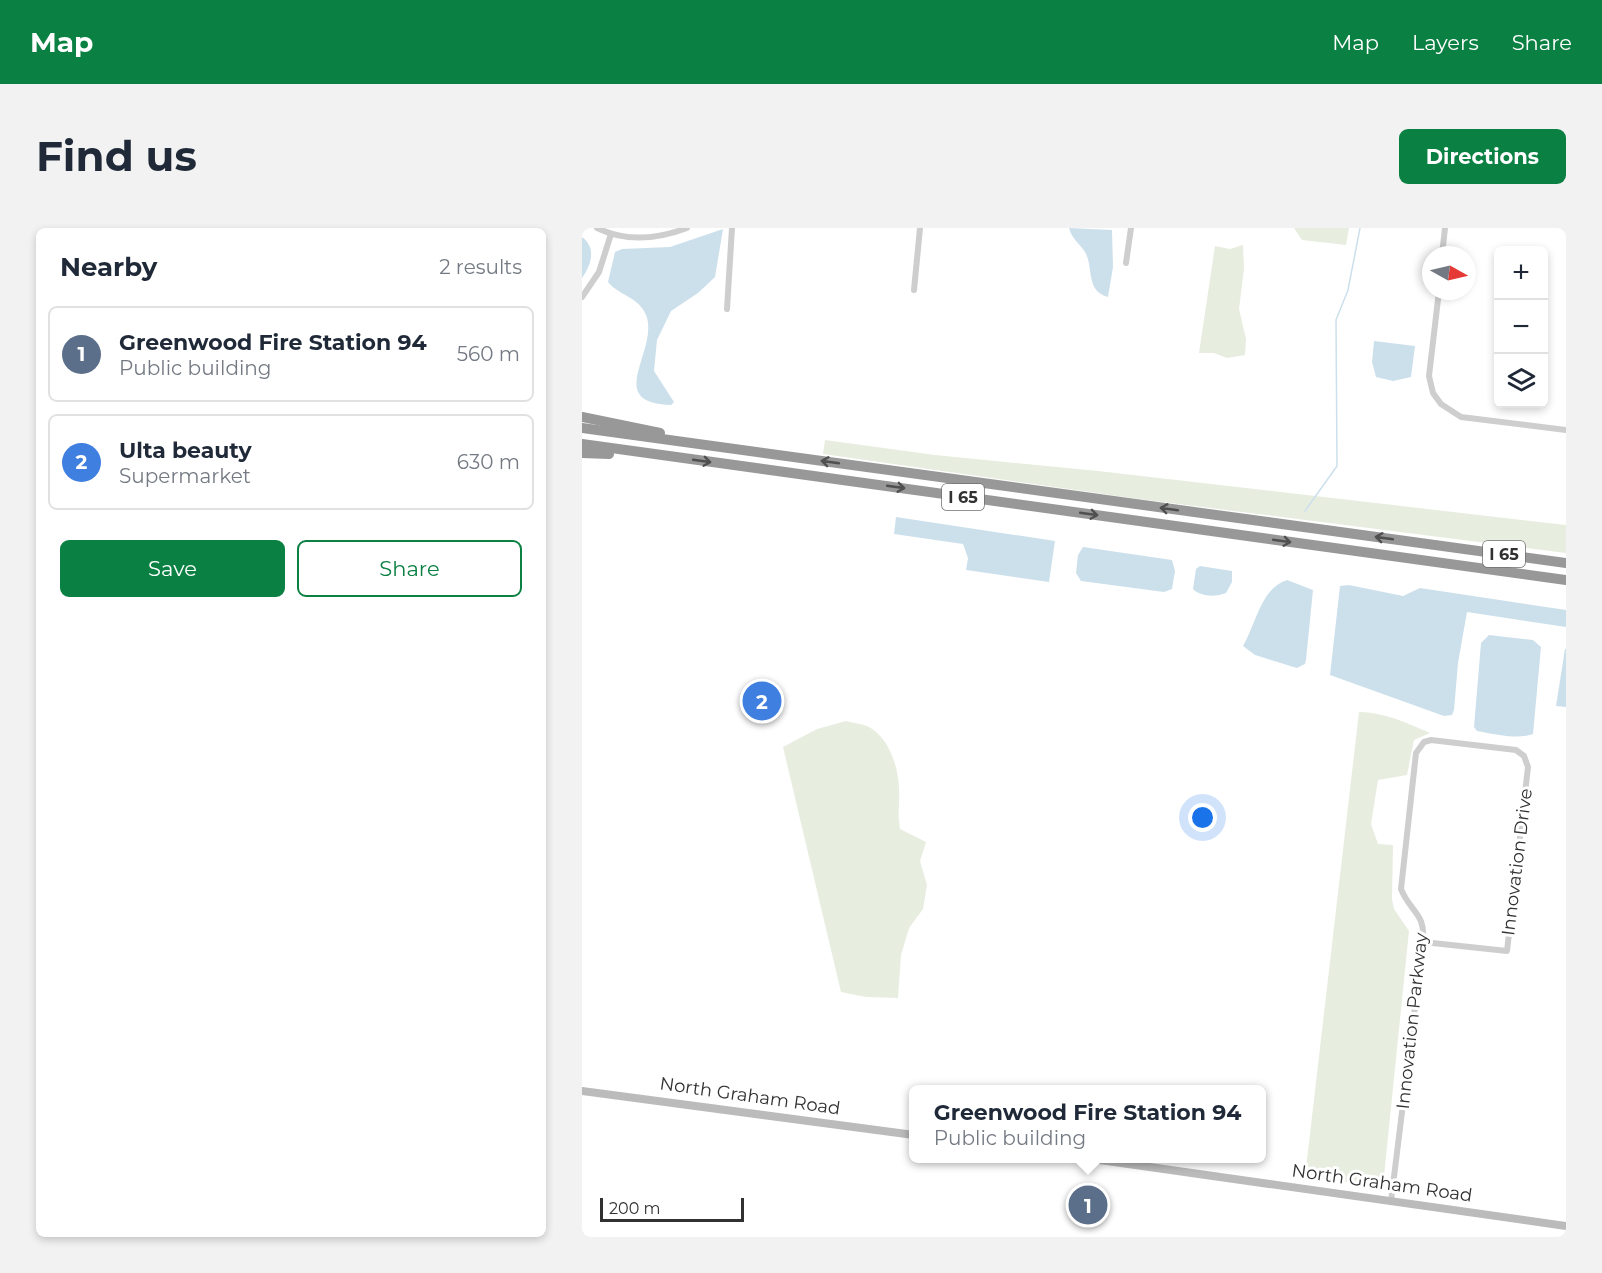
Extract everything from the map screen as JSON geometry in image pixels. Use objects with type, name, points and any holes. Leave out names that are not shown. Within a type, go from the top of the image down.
[{"type":"highway","points":[[582,417],[642,428],[704,444]]},
{"type":"highway","name":"I 65","points":[[582,428],[1566,563]]},
{"type":"highway","name":"I 65","points":[[582,444],[1475,567],[1566,582]]},
{"type":"highway","points":[[582,453],[680,458]]},
{"type":"highway","points":[[1442,546],[1566,557]]},
{"type":"street","points":[[597,228],[610,234],[648,237],[687,228]]},
{"type":"street","points":[[727,309],[732,228]]},
{"type":"street","points":[[914,290],[920,228]]},
{"type":"street","points":[[1126,263],[1131,228]]},
{"type":"street","points":[[1443,246],[1445,228]]},
{"type":"street","points":[[582,297],[599,272],[610,234]]},
{"type":"street","points":[[1437,300],[1429,376],[1433,393],[1441,404],[1461,417],[1566,430]]},
{"type":"street","name":"Innovation Parkway","points":[[1391,1201],[1423,942],[1423,921],[1403,896],[1401,882],[1415,758],[1419,747],[1431,740],[1512,748],[1526,760]]},
{"type":"street","name":"Innovation Drive","points":[[1423,942],[1507,951],[1527,773],[1526,760]]},
{"type":"street","name":"North Graham Road","points":[[582,1091],[909,1134]]},
{"type":"street","name":"North Graham Road","points":[[1121,1163],[1566,1226]]},
{"type":"shaded area","points":[[1294,228],[1349,228],[1346,245],[1302,240]]},
{"type":"shaded area","points":[[1243,245],[1244,269],[1239,309],[1246,339],[1245,355],[1227,358],[1214,353],[1199,353],[1215,246],[1230,249]]},
{"type":"shaded area","points":[[825,440],[935,455],[1098,471],[1566,525],[1566,553],[1139,499],[823,454]]},
{"type":"shaded area","points":[[1359,712],[1386,716],[1430,733],[1414,740],[1407,775],[1378,780],[1371,824],[1378,844],[1393,845],[1392,899],[1394,909],[1409,931],[1383,1186],[1305,1177]]},
{"type":"shaded area","points":[[846,721],[869,727],[887,745],[898,780],[900,829],[926,842],[920,861],[927,885],[923,909],[909,928],[901,955],[898,998],[866,997],[841,992],[783,747],[817,729]]},
{"type":"water","points":[[1069,228],[1112,230],[1113,267],[1108,297],[1096,290],[1091,278],[1088,258]]},
{"type":"water","points":[[723,229],[715,277],[698,293],[671,311],[657,340],[654,371],[674,402],[671,405],[651,402],[640,395],[636,385],[646,344],[648,329],[646,315],[639,304],[608,282],[615,252],[622,249],[670,247]]},
{"type":"water","points":[[582,237],[590,246],[591,257],[582,278]]},
{"type":"water","points":[[1374,341],[1415,346],[1411,377],[1393,381],[1376,377],[1372,362]]},
{"type":"water","points":[[896,517],[1055,541],[1049,582],[966,570],[968,558],[963,544],[894,534]]},
{"type":"water","points":[[1083,547],[1172,560],[1175,571],[1172,589],[1164,592],[1081,581],[1076,573],[1078,555]]},
{"type":"water","points":[[1200,566],[1232,571],[1232,582],[1226,593],[1209,596],[1193,589],[1196,569]]},
{"type":"water","points":[[1287,580],[1313,590],[1306,660],[1305,664],[1297,668],[1255,655],[1243,646],[1265,599],[1278,584]]},
{"type":"water","points":[[1349,585],[1403,596],[1420,588],[1566,610],[1566,627],[1467,612],[1458,663],[1454,710],[1452,715],[1444,716],[1330,675],[1340,586]]},
{"type":"water","points":[[1489,635],[1533,640],[1541,647],[1533,734],[1505,736],[1477,731],[1474,727],[1481,643]]},
{"type":"water","points":[[1566,649],[1566,707],[1556,706]]},
{"type":"waterway","points":[[1305,511],[1337,466],[1336,320],[1348,290],[1360,228]]},
{"type":"place","name":"Ulta beauty","points":[[762,701]]},
{"type":"place","name":"Greenwood Fire Station 94","points":[[1088,1205]]}]
